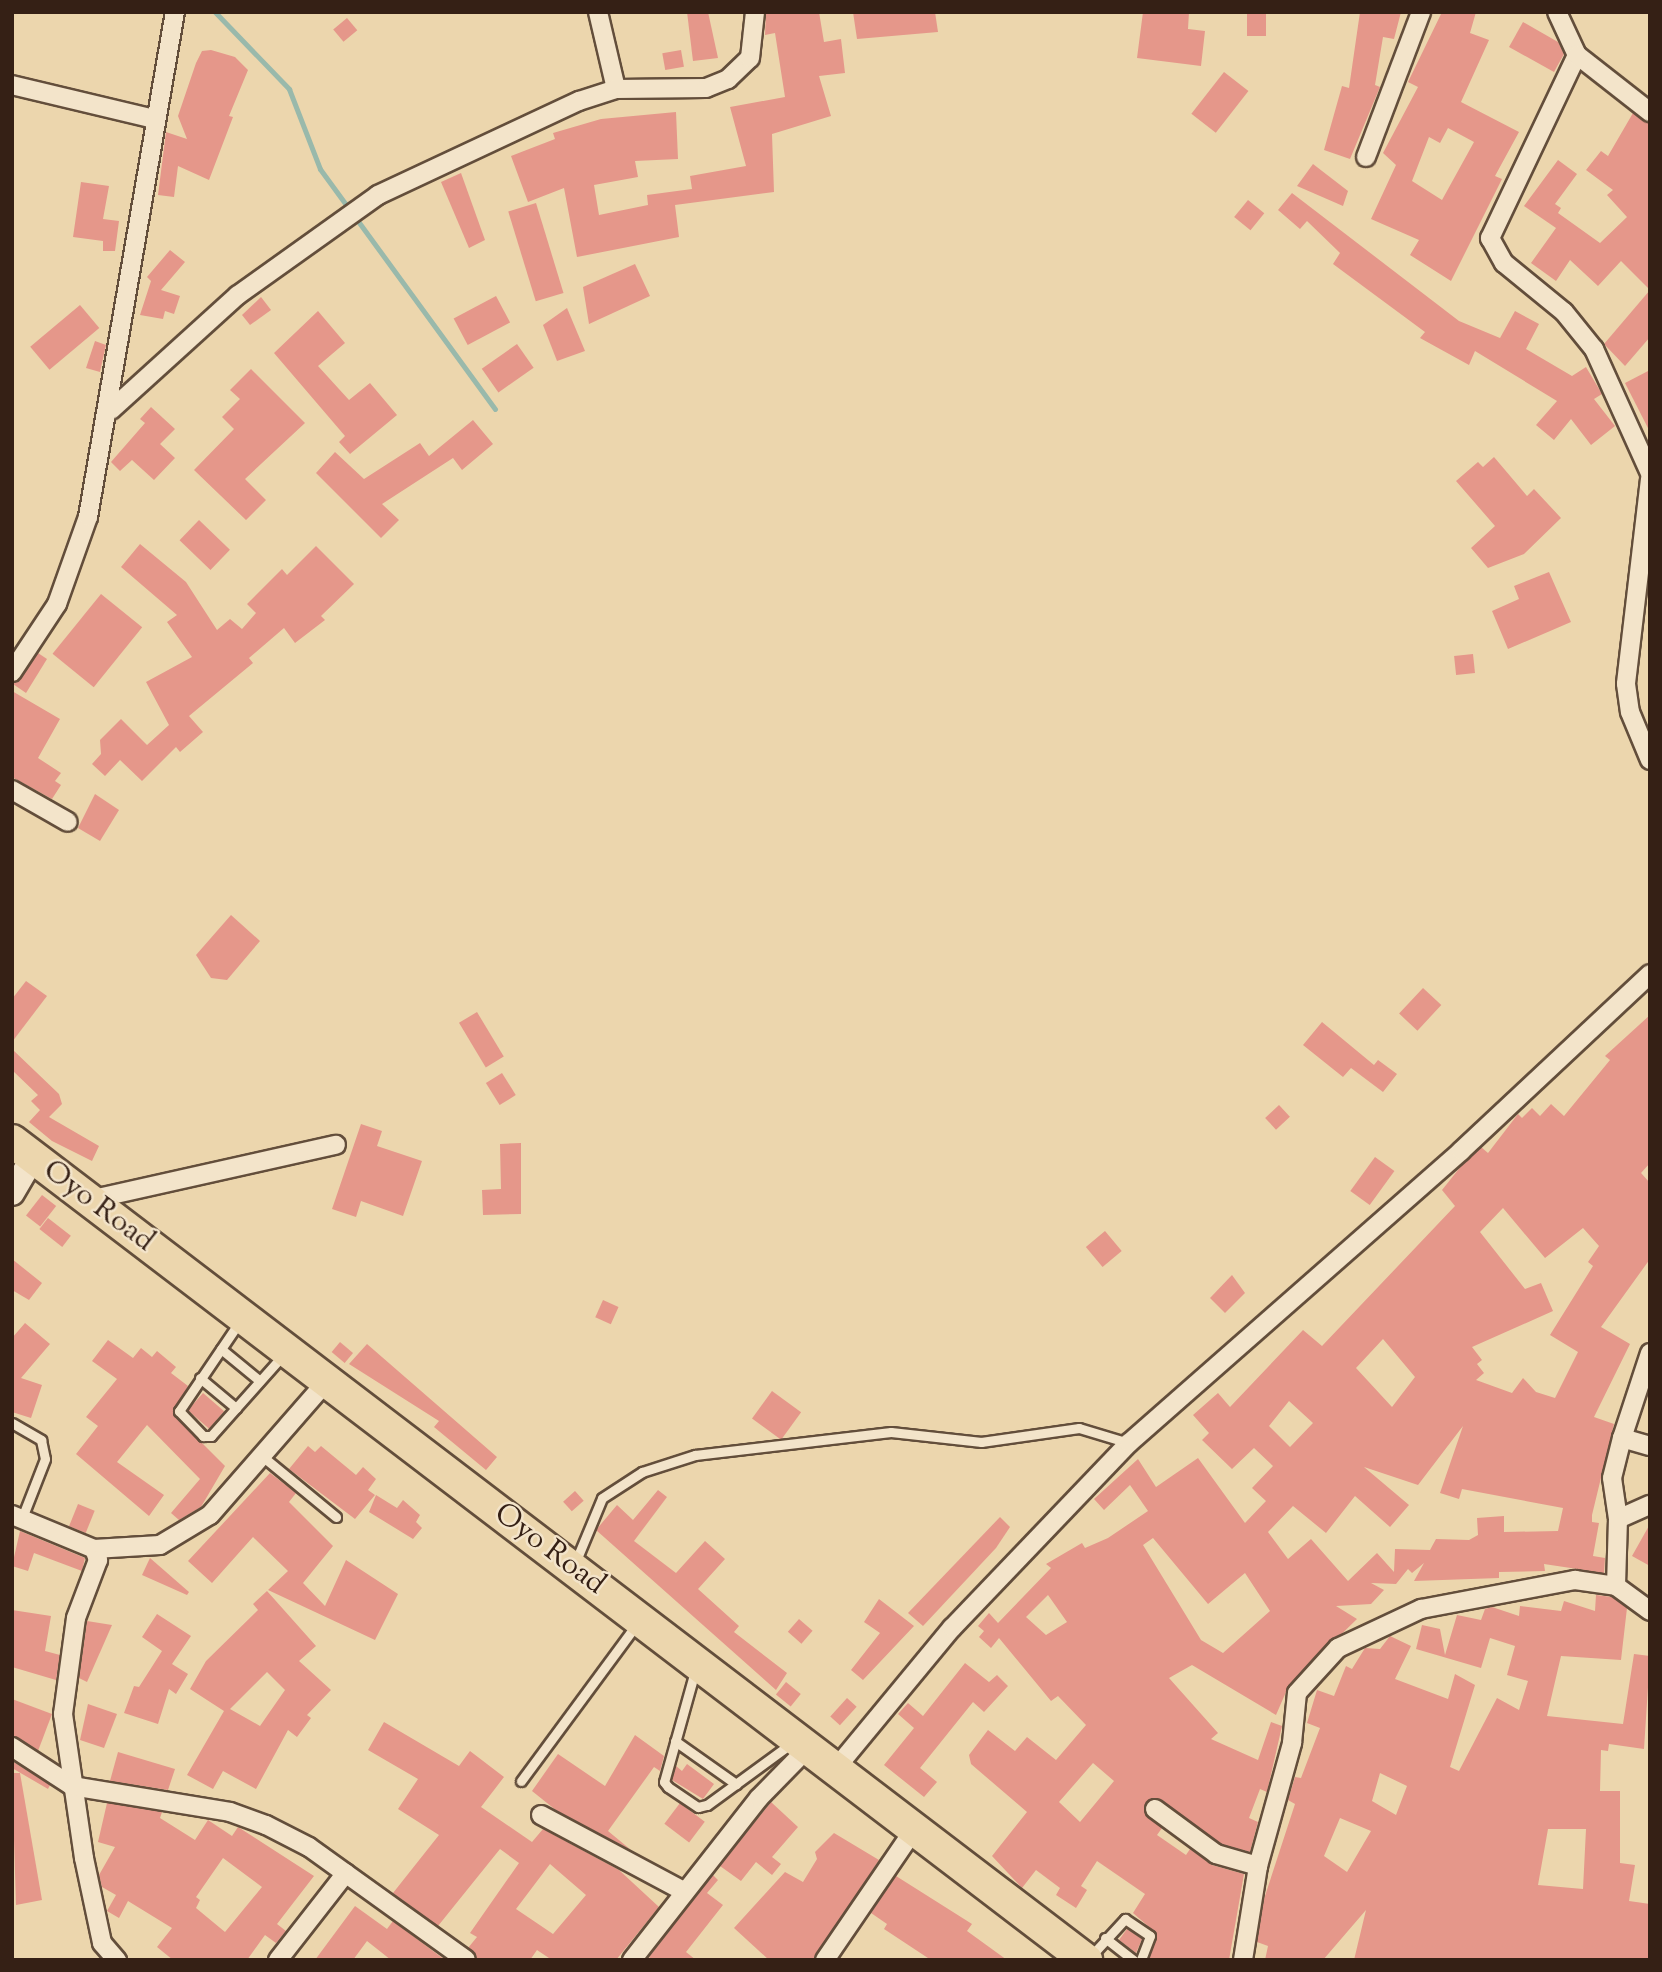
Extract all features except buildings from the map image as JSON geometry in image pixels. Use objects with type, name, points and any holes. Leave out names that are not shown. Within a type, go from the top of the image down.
[{"type":"highway","name":"Oyo Road","points":[[23,1149],[835,1768],[915,1828],[1093,1953]]},
{"type":"street","points":[[12,673],[76,563],[111,410],[155,119],[175,12]]},
{"type":"street","points":[[598,12],[616,89]]},
{"type":"street","points":[[111,410],[238,295],[378,195],[470,148],[616,89],[706,88],[728,79],[750,58],[755,12]]},
{"type":"street","points":[[1366,157],[1421,12]]},
{"type":"street","points":[[1557,12],[1577,55],[1650,112]]},
{"type":"street","points":[[1577,55],[1490,238],[1504,263],[1564,312],[1594,348],[1650,473]]},
{"type":"street","points":[[12,85],[155,119]]},
{"type":"street","points":[[1650,479],[1626,684],[1650,760]]},
{"type":"street","points":[[12,790],[68,822]]},
{"type":"street","points":[[835,1768],[952,1628],[1129,1443],[1461,1151],[1650,974]]},
{"type":"street","points":[[89,1200],[336,1145]]},
{"type":"street","points":[[12,1193],[23,1149]]},
{"type":"street","points":[[1616,1586],[1618,1519],[1612,1478],[1650,1353]]},
{"type":"street","points":[[17,1516],[94,1549],[160,1545],[195,1528],[327,1381]]},
{"type":"street","points":[[1622,1438],[1650,1446]]},
{"type":"street","points":[[1618,1519],[1650,1505]]},
{"type":"street","points":[[94,1549],[98,1560],[76,1618],[63,1714],[72,1786],[103,1942],[117,1960]]},
{"type":"street","points":[[1243,1960],[1258,1866],[1292,1744],[1297,1693],[1338,1648],[1421,1609],[1575,1580],[1616,1586],[1650,1611]]},
{"type":"street","points":[[632,1960],[803,1743]]},
{"type":"street","points":[[12,1747],[72,1786],[230,1812],[309,1847],[466,1960]]},
{"type":"street","points":[[1155,1809],[1216,1854],[1258,1866]]},
{"type":"street","points":[[541,1815],[685,1892]]},
{"type":"street","points":[[825,1960],[915,1828]]},
{"type":"street","points":[[278,1960],[346,1873]]},
{"type":"lane","points":[[243,1317],[179,1411],[203,1436],[211,1436],[287,1350]]},
{"type":"lane","points":[[221,1349],[260,1381]]},
{"type":"lane","points":[[200,1378],[236,1408]]},
{"type":"lane","points":[[12,1423],[41,1440],[45,1459],[17,1516]]},
{"type":"lane","points":[[573,1568],[602,1498],[642,1472],[695,1455],[891,1432],[981,1442],[1079,1428],[1129,1443]]},
{"type":"lane","points":[[262,1456],[337,1517]]},
{"type":"lane","points":[[521,1781],[640,1620]]},
{"type":"lane","points":[[697,1663],[664,1782],[668,1787],[698,1807],[803,1743]]},
{"type":"lane","points":[[675,1741],[736,1784]]},
{"type":"lane","points":[[1093,1953],[1125,1919],[1150,1936],[1141,1960]]},
{"type":"lane","points":[[1093,1953],[1133,1960]]},
{"type":"waterway","points":[[215,12],[289,89],[320,169],[495,409]]}]
